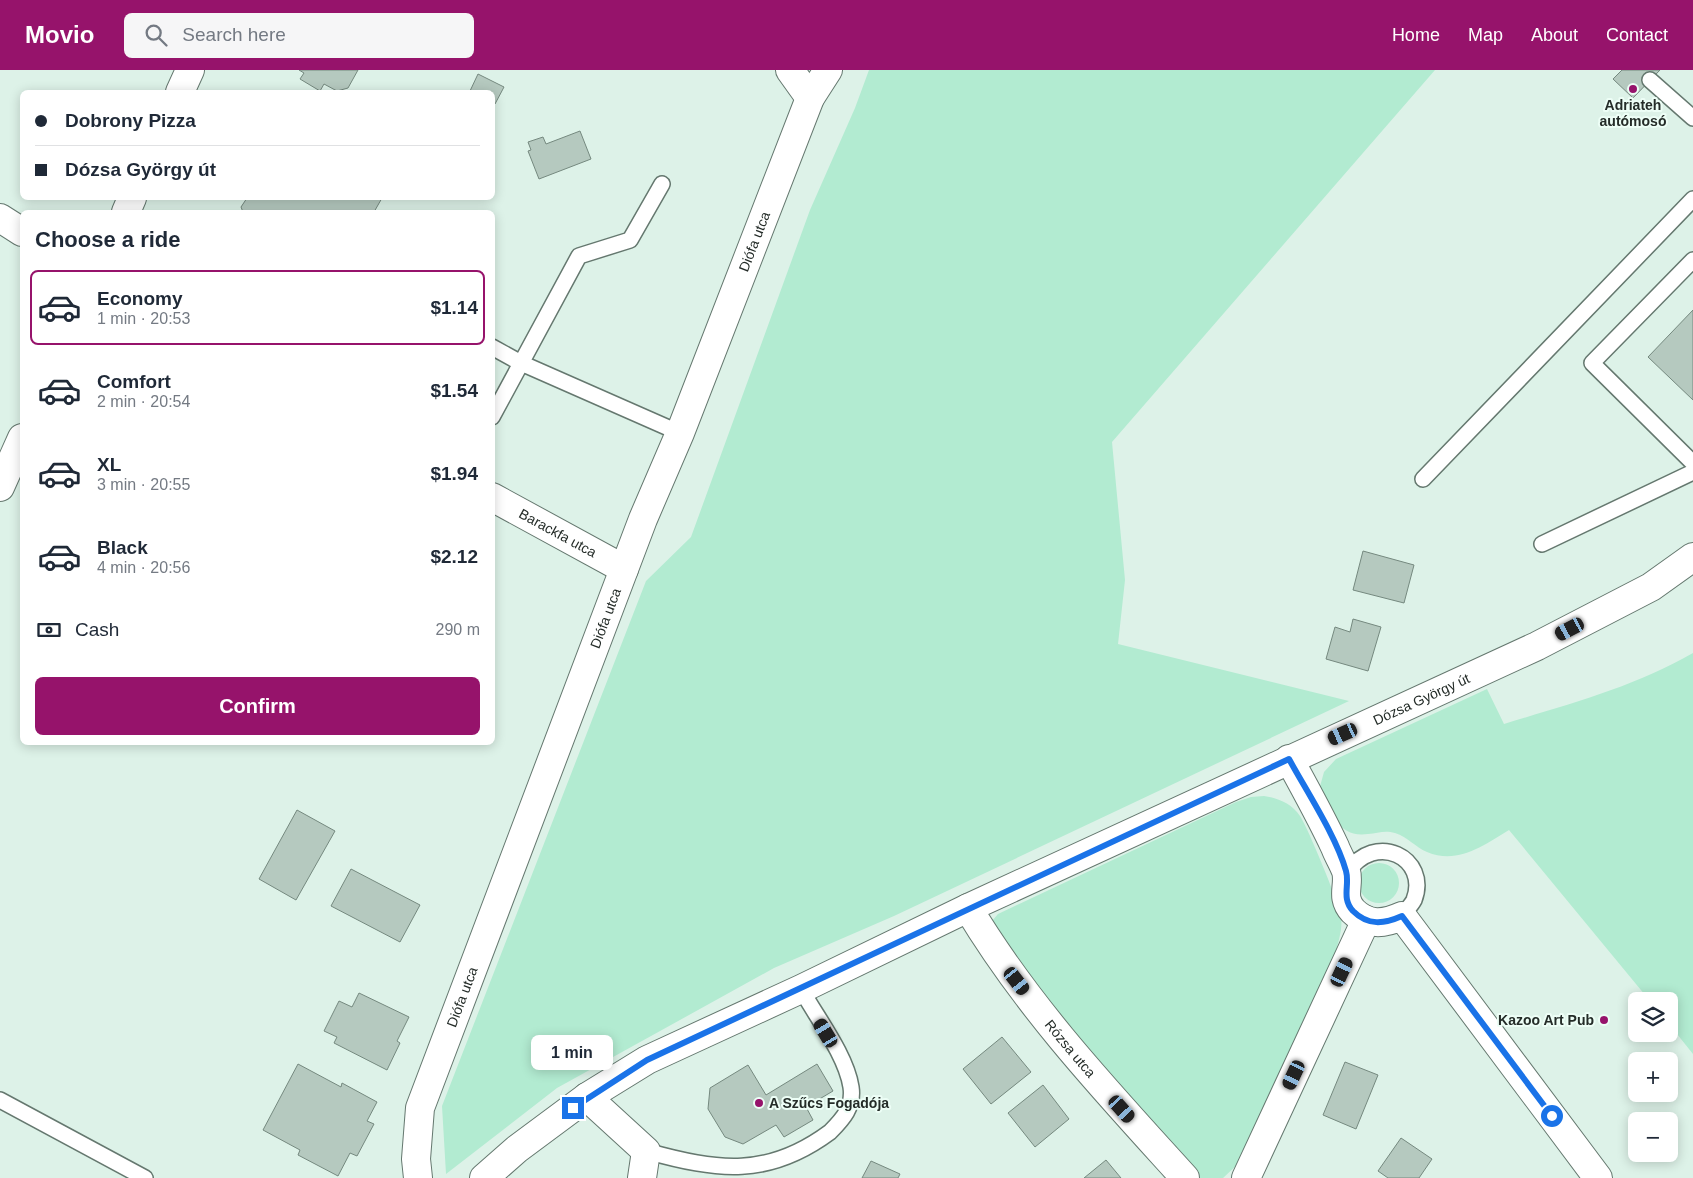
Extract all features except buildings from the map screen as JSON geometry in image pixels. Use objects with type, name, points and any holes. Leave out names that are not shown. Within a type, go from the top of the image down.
[{"type":"street","points":[[181,90],[190,70]]},
{"type":"street","points":[[790,70],[810,98]]},
{"type":"street","name":"Diófa utca","points":[[418,1178],[416,1158],[420,1108],[624,569],[680,433],[810,98],[828,70]]},
{"type":"street","points":[[0,218],[20,231]]},
{"type":"street","points":[[0,487],[20,442]]},
{"type":"street","name":"Barackfa utca","points":[[495,499],[624,569]]},
{"type":"street","name":"Dózsa György út","points":[[484,1178],[517,1149],[587,1097],[647,1060],[801,989],[968,908],[1537,646],[1650,587],[1693,557]]},
{"type":"street","points":[[1289,759],[1325,824],[1346,873],[1344,893],[1352,910],[1366,920],[1387,922],[1402,916],[1598,1178]]},
{"type":"street","name":"Rózsa utca","points":[[968,908],[995,952],[1072,1054],[1185,1178]]},
{"type":"street","points":[[1246,1178],[1366,920]]},
{"type":"street","points":[[587,1097],[646,1151],[642,1178]]},
{"type":"lane","points":[[1650,80],[1693,118]]},
{"type":"lane","points":[[495,411],[579,256],[630,240],[662,184]]},
{"type":"lane","points":[[1423,479],[1693,198]]},
{"type":"lane","points":[[1693,260],[1592,363],[1693,463]]},
{"type":"lane","points":[[495,349],[521,363],[680,433]]},
{"type":"lane","points":[[1542,544],[1693,472]]},
{"type":"lane","points":[[1346,873],[1354,862],[1363,855],[1376,850],[1392,852],[1405,860],[1413,871],[1416,884],[1413,901],[1402,916]]},
{"type":"lane","points":[[646,1151],[706,1168],[744,1172],[772,1168],[801,1154],[842,1120],[851,1105],[851,1087],[845,1064],[801,989]]},
{"type":"lane","points":[[0,1100],[146,1178]]},
{"type":"green space","points":[[869,70],[1435,70],[1112,442],[1125,580],[1118,644],[1349,701],[894,916],[774,968],[557,1088],[446,1174],[442,1106],[646,581],[691,537],[810,210],[855,108]]},
{"type":"green space","points":[[1693,653],[1693,1054],[1678,1035],[1678,992],[1643,992],[1509,830],[1470,852],[1460,855],[1438,855],[1423,850],[1395,833],[1358,834],[1350,832],[1337,822],[1319,790],[1324,772],[1336,759],[1487,689],[1504,724],[1577,702],[1648,676]]},
{"type":"green space","points":[[1264,796],[1284,802],[1293,808],[1304,823],[1335,897],[1341,916],[1341,931],[1335,955],[1239,1163],[1223,1178],[1199,1178],[1018,972],[992,921],[998,914],[1236,802],[1251,797]]},
{"type":"green space","points":[[1383,863],[1390,866],[1396,872],[1399,883],[1398,891],[1390,900],[1383,903],[1375,903],[1368,900],[1360,891],[1359,879],[1362,872],[1371,864]]},
{"type":"place","name":"Adriateh autómosó","points":[[1633,89]]},
{"type":"place","name":"Kazoo Art Pub","points":[[1604,1020]]},
{"type":"place","name":"A Szűcs Fogadója","points":[[759,1103]]},
{"type":"route","points":[[573,1108],[587,1097],[647,1060],[1289,759],[1325,824],[1346,873],[1344,893],[1352,910],[1366,920],[1375,922],[1387,922],[1402,916],[1552,1116]]}]
